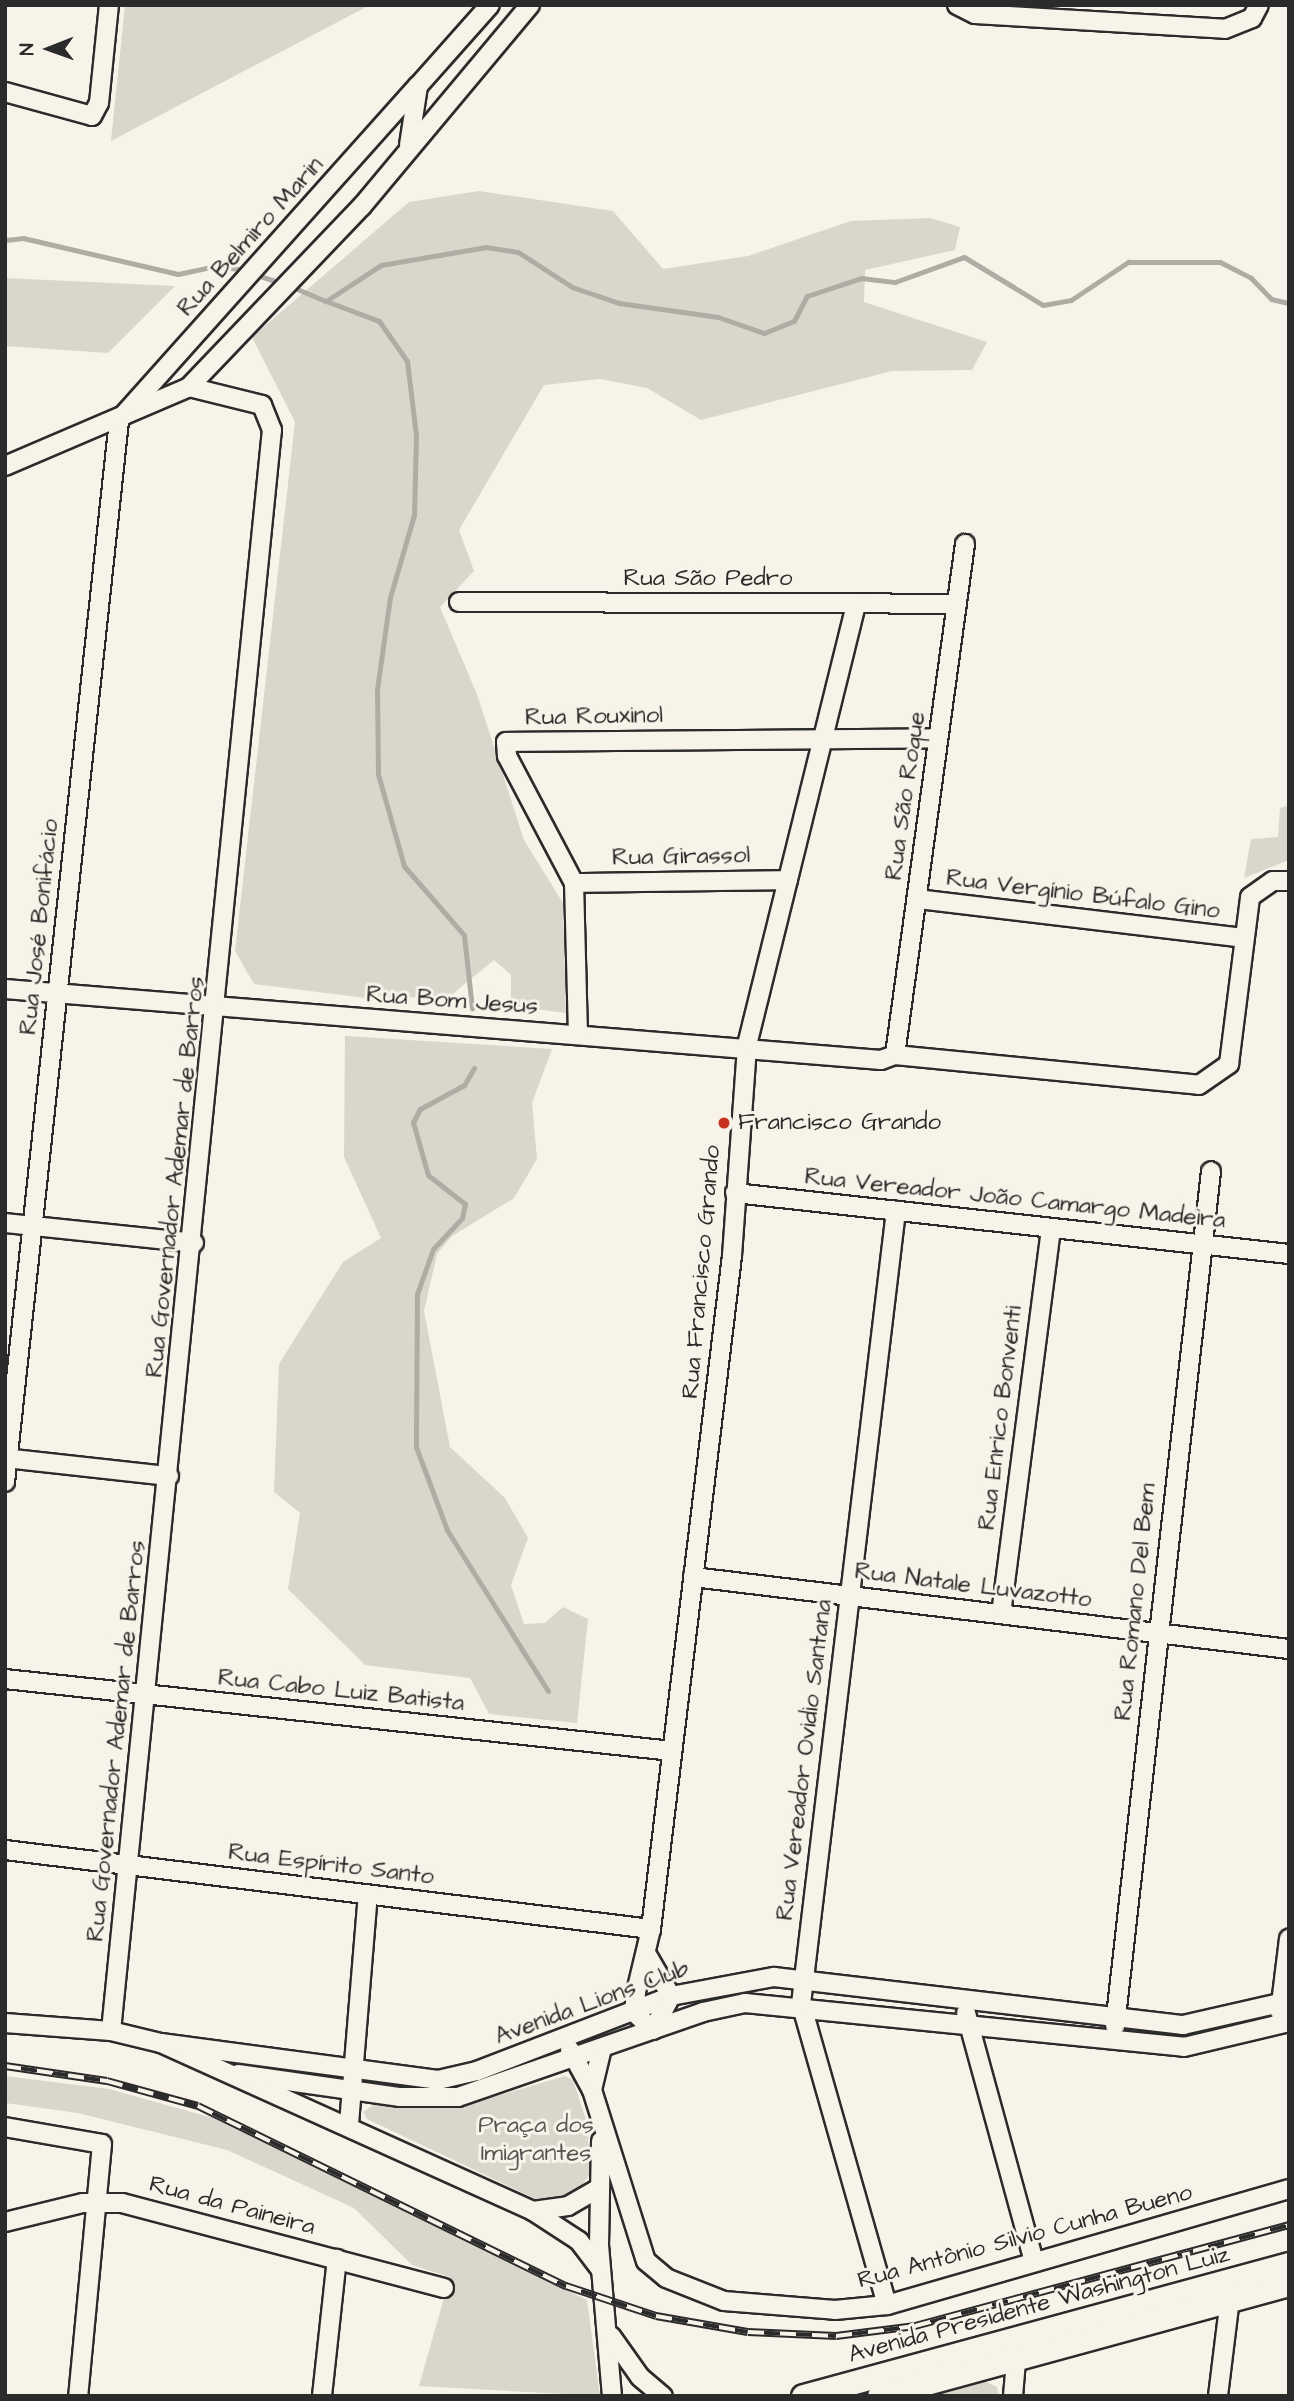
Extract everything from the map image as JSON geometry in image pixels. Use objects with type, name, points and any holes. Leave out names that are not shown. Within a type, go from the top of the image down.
[{"type":"main road","name":"Avenida Presidente Washington Luiz","points":[[879,2396],[1017,2350],[1231,2289],[1289,2264]]},
{"type":"main road","name":"Avenida Presidente Washington Luiz","points":[[1231,2289],[1289,2284]]},
{"type":"main road","name":"Avenida Presidente Washington Luiz","points":[[803,2396],[1017,2350]]},
{"type":"street","points":[[5,92],[92,116],[99,103],[109,5]]},
{"type":"street","name":"Rua Belmiro Marin","points":[[118,420],[490,5]]},
{"type":"street","points":[[5,466],[118,420],[189,387],[362,206],[530,5]]},
{"type":"street","points":[[957,5],[978,9],[1225,29],[1252,18],[1259,5]]},
{"type":"street","points":[[409,147],[418,86]]},
{"type":"street","name":"Rua Governador Ademar de Barros","points":[[111,2031],[219,1008],[272,430],[262,405],[189,387]]},
{"type":"street","name":"Rua José Bonifácio","points":[[5,1482],[118,420]]},
{"type":"street","name":"Rua São Roque","points":[[895,1055],[965,544]]},
{"type":"street","name":"Rua São Pedro","points":[[459,602],[957,604]]},
{"type":"street","name":"Rua Francisco Grando","points":[[634,2012],[651,1930],[694,1577],[735,1193],[747,1045],[856,604]]},
{"type":"street","points":[[822,740],[938,738]]},
{"type":"street","name":"Rua Rouxinol","points":[[578,1035],[574,883],[507,756],[506,743],[822,740]]},
{"type":"street","name":"Rua Girassol","points":[[574,883],[788,880]]},
{"type":"street","name":"Rua Bom Jesus","points":[[5,989],[219,1008],[747,1045],[881,1060],[895,1055],[1182,1085],[1212,1081],[1229,1064],[1250,897],[1273,881],[1289,881]]},
{"type":"street","name":"Rua Vergínio Búfalo Gino","points":[[917,900],[1243,938]]},
{"type":"street","name":"Rua Romano Del Bem","points":[[1113,2039],[1156,1633],[1211,1171]]},
{"type":"street","name":"Rua Vereador João Camargo Madeira","points":[[735,1193],[1289,1254]]},
{"type":"street","name":"Rua Vereador Ovidio Santana","points":[[887,2305],[801,2004],[896,1211]]},
{"type":"street","points":[[5,1223],[194,1243]]},
{"type":"street","name":"Rua Enrico Bonventi","points":[[1001,1614],[1051,1228]]},
{"type":"street","points":[[7,1458],[169,1476]]},
{"type":"street","name":"Rua Natale Luvazotto","points":[[694,1577],[1289,1649]]},
{"type":"street","name":"Rua Cabo Luiz Batista","points":[[5,1679],[672,1751]]},
{"type":"street","name":"Rua Espírito Santo","points":[[5,1850],[651,1930]]},
{"type":"street","points":[[349,2124],[368,1895]]},
{"type":"street","points":[[1283,2024],[1289,1940]]},
{"type":"street","points":[[634,2012],[653,2030],[671,1996],[646,1954]]},
{"type":"street","name":"Avenida Lions Club","points":[[161,2043],[439,2080],[560,2041],[671,1996],[743,1980],[803,1979],[1206,2024],[1285,2002]]},
{"type":"street","points":[[968,1997],[965,2021],[1034,2262]]},
{"type":"street","name":"Avenida Lions Club","points":[[238,2074],[352,2090],[458,2097],[720,2007],[801,2004],[1184,2047],[1283,2024]]},
{"type":"street","points":[[5,2023],[111,2031],[161,2043],[238,2074],[533,2211],[579,2241],[600,2269]]},
{"type":"street","points":[[560,2041],[575,2059],[592,2090],[602,2134],[629,2211]]},
{"type":"street","points":[[592,2090],[602,2048]]},
{"type":"street","points":[[5,2127],[102,2144],[78,2396]]},
{"type":"street","points":[[602,2134],[600,2269],[609,2333],[612,2396]]},
{"type":"street","name":"Rua Antônio Silvio Cunha Bueno","points":[[629,2211],[653,2269],[748,2305],[835,2310],[887,2305],[1289,2189]]},
{"type":"street","points":[[533,2211],[568,2206],[599,2195],[629,2211]]},
{"type":"street","name":"Rua da Paineira","points":[[5,2222],[97,2202],[122,2203],[444,2288]]},
{"type":"street","points":[[322,2396],[337,2259]]},
{"type":"street","points":[[1218,2396],[1231,2289]]},
{"type":"street","points":[[609,2333],[634,2370],[663,2396]]},
{"type":"street","points":[[1013,2396],[1017,2350]]},
{"type":"green space","points":[[125,5],[370,5],[111,141]]},
{"type":"green space","points":[[479,191],[613,211],[663,269],[748,256],[851,221],[930,218],[960,227],[955,250],[865,270],[864,302],[987,342],[972,370],[892,371],[701,420],[647,388],[600,379],[544,385],[459,530],[474,571],[440,607],[478,697],[524,840],[563,903],[566,1013],[511,1006],[511,975],[494,960],[450,996],[374,999],[254,984],[235,951],[295,422],[252,337],[409,202]]},
{"type":"green space","points":[[5,278],[175,286],[108,353],[5,346]]},
{"type":"green space","points":[[1289,805],[1289,860],[1244,878],[1251,839],[1278,837],[1280,808]]},
{"type":"green space","points":[[345,1036],[552,1049],[532,1103],[537,1159],[514,1198],[452,1236],[437,1254],[424,1311],[450,1447],[505,1498],[528,1538],[511,1585],[524,1624],[545,1623],[563,1607],[588,1619],[577,1723],[489,1714],[470,1678],[365,1665],[288,1589],[300,1513],[274,1492],[279,1364],[343,1262],[381,1238],[344,1157]]},
{"type":"green space","points":[[5,2076],[109,2089],[213,2118],[587,2300],[600,2396],[419,2386],[450,2277],[412,2265],[354,2208],[227,2150],[78,2113],[5,2103]]},
{"type":"green space","name":"Praça dos Imigrantes","points":[[565,2076],[573,2080],[588,2126],[589,2176],[570,2199],[536,2199],[367,2119],[363,2112],[375,2104],[460,2107]]},
{"type":"green space","points":[[982,2380],[997,2387],[999,2396],[917,2396]]},
{"type":"waterway","points":[[5,240],[23,238],[178,274],[215,266],[239,269],[281,283]]},
{"type":"waterway","points":[[290,286],[326,301],[381,265],[486,247],[518,252],[572,287],[619,303],[718,317],[764,333],[794,321],[807,296],[861,278],[895,282],[964,257],[1043,305],[1071,300],[1128,262],[1220,262],[1251,278],[1271,299],[1289,303]]},
{"type":"waterway","points":[[326,301],[379,321],[407,361],[416,435],[414,515],[390,597],[377,690],[378,774],[404,866],[464,935],[472,1009]]},
{"type":"waterway","points":[[474,1068],[464,1085],[420,1109],[413,1122],[428,1175],[465,1204],[462,1218],[433,1249],[417,1294],[416,1447],[447,1530],[548,1691]]},
{"type":"railway","points":[[5,2066],[107,2081],[198,2106],[566,2286],[656,2316],[748,2332],[836,2336],[915,2326],[1289,2225]]},
{"type":"place","name":"Francisco Grando","points":[[724,1123]]}]
